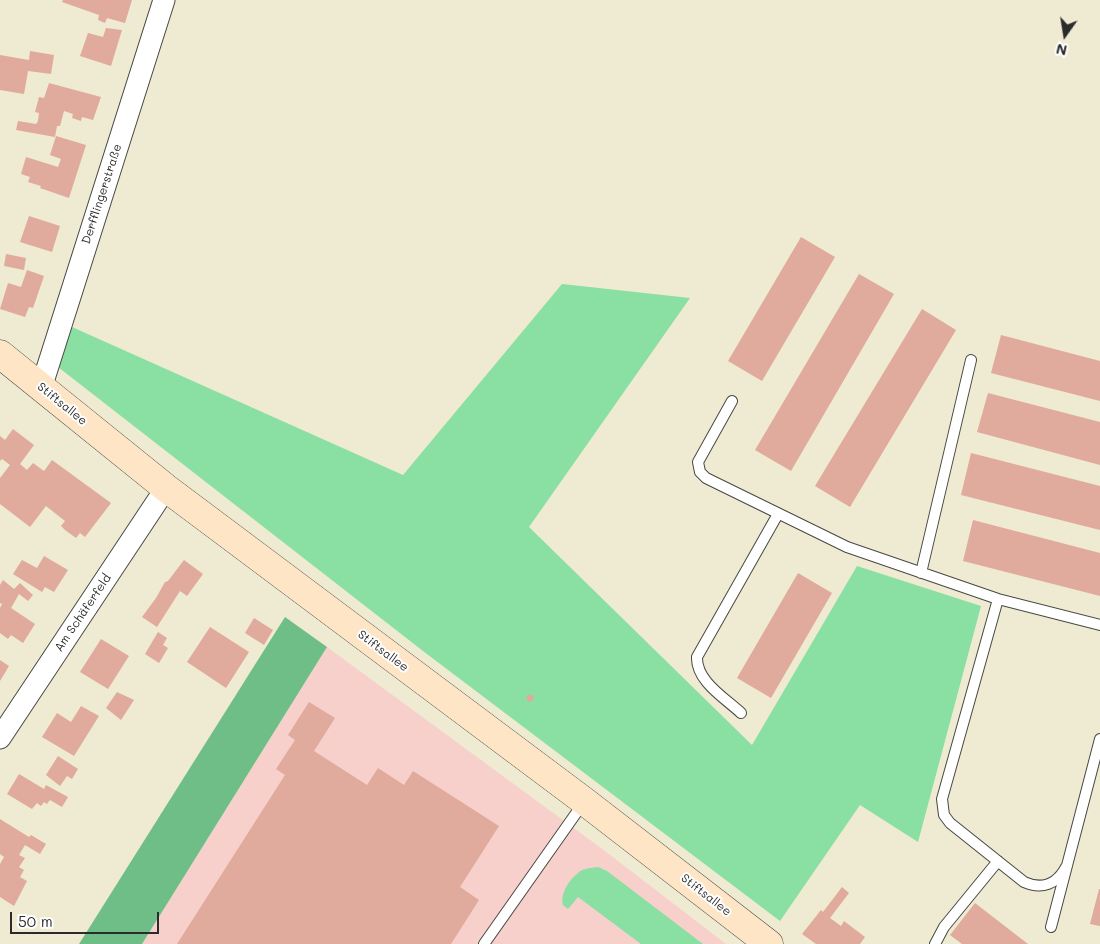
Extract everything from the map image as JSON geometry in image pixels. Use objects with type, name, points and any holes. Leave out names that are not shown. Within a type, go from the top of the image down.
[{"type":"main road","name":"Stiftsallee","points":[[0,354],[166,488],[584,801],[769,944]]},
{"type":"street","name":"Derfflingerstraße","points":[[41,388],[164,0]]},
{"type":"street","name":"Am Schäferfeld","points":[[0,738],[166,488]]},
{"type":"lane","points":[[921,573],[972,360]]},
{"type":"lane","points":[[732,402],[700,455],[698,462],[700,472],[706,478],[847,547],[998,599],[1100,625]]},
{"type":"lane","points":[[740,713],[703,677],[697,665],[697,657],[778,514]]},
{"type":"lane","points":[[998,599],[942,799],[944,815],[950,823],[1024,882],[1037,886],[1054,882],[1066,867]]},
{"type":"lane","points":[[1051,927],[1100,739]]},
{"type":"lane","points":[[484,944],[584,801]]},
{"type":"lane","points":[[935,944],[944,927],[998,862]]},
{"type":"shaded area","points":[[327,647],[605,851],[726,944],[142,944]]},
{"type":"green space","points":[[562,284],[690,298],[529,527],[752,745],[857,566],[981,606],[918,842],[860,805],[780,921],[423,651],[58,367],[72,327],[403,475]]},
{"type":"green space","points":[[285,617],[327,647],[142,944],[79,944]]},
{"type":"green space","points":[[598,867],[607,871],[703,944],[641,944],[578,897],[568,909],[563,905],[564,892],[571,879],[582,870]]},
{"type":"building","points":[[63,0],[132,0],[125,23],[107,18],[105,23],[98,20],[99,15],[62,2]]},
{"type":"building","points":[[106,28],[122,30],[111,66],[80,56],[88,33],[103,37]]},
{"type":"building","points":[[30,51],[54,55],[51,74],[28,71],[24,94],[0,90],[0,55],[29,60]]},
{"type":"building","points":[[49,83],[101,97],[93,120],[82,117],[81,121],[72,118],[73,114],[64,111],[60,126],[57,126],[55,137],[16,130],[18,121],[36,124],[39,113],[35,112],[39,97],[44,98]]},
{"type":"building","points":[[56,136],[86,145],[69,198],[28,182],[30,177],[21,174],[26,157],[58,167],[61,159],[50,155]]},
{"type":"building","points":[[29,216],[60,226],[52,252],[20,242]]},
{"type":"building","points":[[801,237],[835,257],[762,381],[728,361]]},
{"type":"building","points":[[6,254],[26,258],[24,270],[4,266]]},
{"type":"building","points":[[27,270],[44,276],[33,308],[29,307],[25,317],[0,309],[8,283],[21,287]]},
{"type":"building","points":[[859,274],[894,294],[791,471],[755,450]]},
{"type":"building","points":[[922,309],[956,330],[850,507],[815,486]]},
{"type":"building","points":[[1001,335],[1100,361],[1100,401],[991,373]]},
{"type":"building","points":[[988,393],[1100,422],[1100,465],[977,432]]},
{"type":"building","points":[[13,429],[34,445],[20,464],[27,470],[33,463],[44,471],[52,460],[111,503],[85,537],[80,533],[76,538],[65,530],[61,526],[65,521],[46,506],[30,527],[0,504],[0,478],[10,465],[2,459],[0,461],[0,436],[5,440]]},
{"type":"building","points":[[971,453],[1100,486],[1100,530],[961,495]]},
{"type":"building","points":[[973,520],[1100,553],[1100,596],[963,561]]},
{"type":"building","points":[[44,556],[68,570],[54,592],[45,587],[42,592],[13,574],[22,560],[37,568]]},
{"type":"building","points":[[184,560],[203,574],[187,596],[180,591],[157,627],[142,617],[165,582],[168,581]]},
{"type":"building","points":[[798,573],[832,593],[771,698],[737,678]]},
{"type":"building","points":[[3,580],[14,589],[20,583],[33,595],[28,601],[19,594],[11,608],[35,624],[23,643],[11,635],[8,639],[0,633],[0,608],[2,604],[0,603],[0,585]]},
{"type":"building","points":[[254,618],[273,630],[264,645],[245,633]]},
{"type":"building","points":[[210,627],[249,652],[226,688],[187,662]]},
{"type":"building","points":[[158,632],[167,638],[163,645],[168,648],[159,663],[145,654]]},
{"type":"building","points":[[101,639],[129,656],[108,689],[80,672]]},
{"type":"building","points":[[0,660],[9,666],[0,681]]},
{"type":"building","points":[[117,692],[134,700],[121,720],[106,708]]},
{"type":"building","points":[[530,694],[534,698],[530,702],[526,698]]},
{"type":"building","points":[[309,702],[335,718],[314,751],[367,785],[378,768],[404,785],[413,771],[499,826],[460,887],[479,900],[451,944],[177,944],[285,775],[276,769],[295,740],[288,735]]},
{"type":"building","points":[[81,706],[99,716],[74,756],[42,737],[57,713],[71,722]]},
{"type":"building","points":[[58,756],[78,769],[72,779],[67,776],[60,786],[46,775]]},
{"type":"building","points":[[19,774],[44,789],[46,785],[68,797],[62,807],[50,800],[47,804],[44,802],[41,806],[37,803],[32,809],[7,794]]},
{"type":"building","points":[[0,819],[29,837],[31,835],[46,844],[40,854],[25,845],[19,855],[25,858],[19,867],[24,870],[20,877],[27,881],[14,906],[0,897],[0,864],[4,857],[0,854]]},
{"type":"building","points":[[842,887],[849,893],[830,918],[841,926],[844,921],[865,937],[860,944],[816,944],[802,934],[821,910],[823,912]]},
{"type":"building","points":[[1100,889],[1100,926],[1090,924]]},
{"type":"building","points":[[975,903],[1028,944],[962,944],[950,935]]}]
